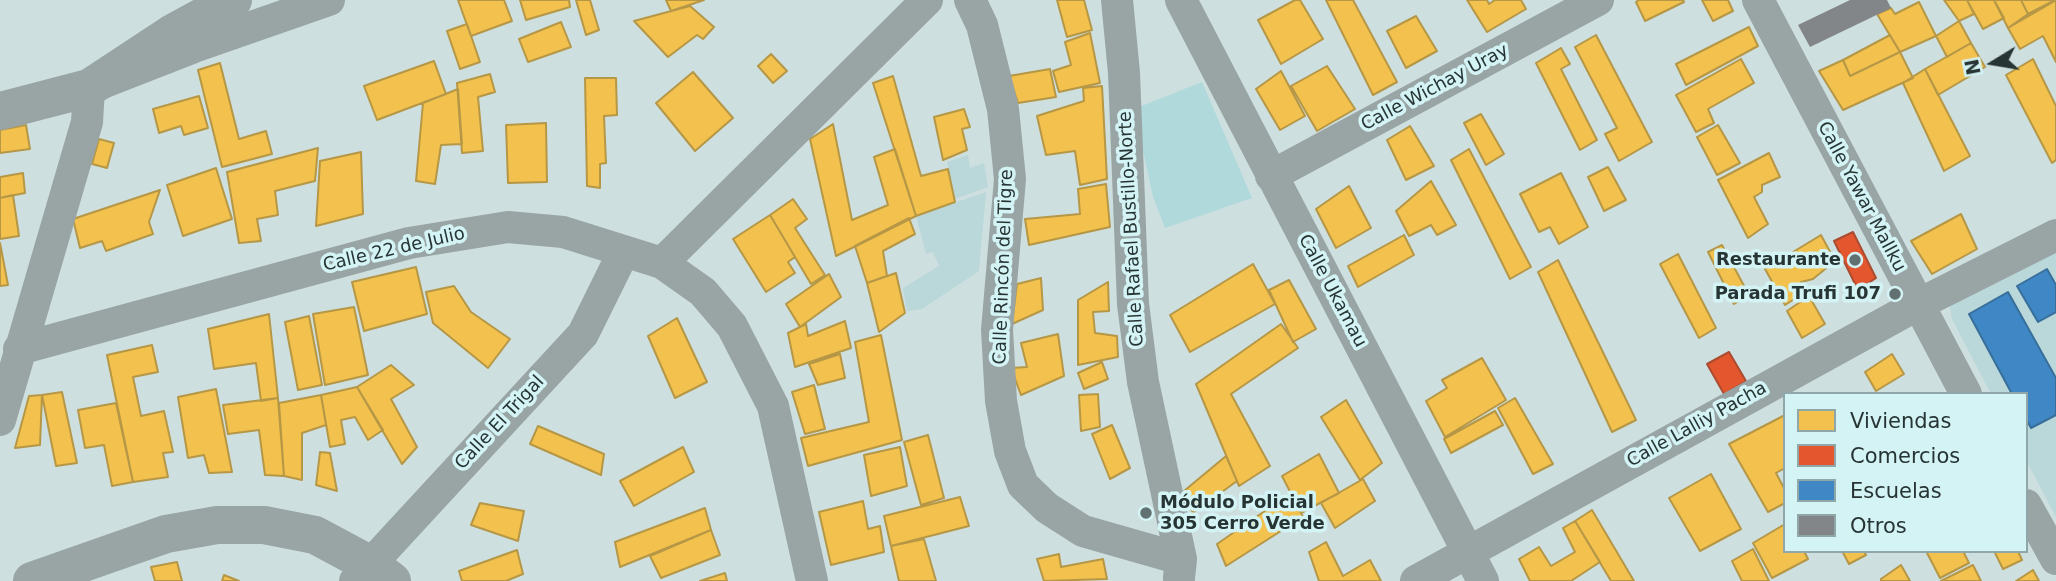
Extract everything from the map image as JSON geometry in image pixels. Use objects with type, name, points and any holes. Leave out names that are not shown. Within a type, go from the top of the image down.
[{"type":"street","points":[[89,88],[171,34],[233,0]]},
{"type":"street","points":[[0,111],[89,88],[329,0]]},
{"type":"street","points":[[662,263],[927,0]]},
{"type":"street","name":"Calle Rincón del Tigre","points":[[970,0],[982,25],[1003,109],[1010,179],[998,330],[1001,401],[1010,451],[1023,485],[1048,508],[1083,531],[1180,570]]},
{"type":"street","name":"Calle Rafael Bustillo-Norte","points":[[1117,0],[1124,73],[1133,304],[1143,382],[1180,570]]},
{"type":"street","name":"Calle Ukamau","points":[[1181,0],[1483,581]]},
{"type":"street","name":"Calle Wichay Uray","points":[[1271,176],[1598,0]]},
{"type":"street","name":"Calle Yawar Mallku","points":[[1758,0],[1965,392]]},
{"type":"street","points":[[2,403],[87,122],[89,88]]},
{"type":"street","name":"Calle 22 de Julio","points":[[19,349],[409,243],[508,227],[563,232],[662,263],[703,292],[732,326],[755,366],[773,407],[812,581]]},
{"type":"street","name":"Calle Lalliy Pacha","points":[[1416,581],[1917,305],[2056,235]]},
{"type":"street","name":"Calle El Trigal","points":[[373,576],[414,514],[583,334],[624,251]]},
{"type":"street","points":[[2028,509],[2056,559]]},
{"type":"street","points":[[32,581],[166,534],[217,525],[264,525],[315,535],[373,576]]},
{"type":"shaded area","points":[[1202,82],[1252,198],[1165,228],[1153,197],[1134,109]]},
{"type":"shaded area","points":[[968,155],[970,168],[984,163],[988,187],[955,199],[947,162]]},
{"type":"shaded area","points":[[986,192],[979,271],[922,309],[907,311],[903,288],[939,266],[933,252],[926,254],[916,216]]},
{"type":"shaded area","points":[[2056,240],[2056,517],[2028,464],[2028,392],[1990,392],[1952,319],[1950,307],[1956,293]]},
{"type":"building: Viviendas","points":[[458,0],[504,0],[512,21],[471,36]]},
{"type":"building: Viviendas","points":[[520,0],[569,0],[570,7],[526,20]]},
{"type":"building: Viviendas","points":[[576,0],[590,0],[599,30],[586,35]]},
{"type":"building: Viviendas","points":[[666,0],[704,0],[671,11]]},
{"type":"building: Viviendas","points":[[1057,0],[1084,0],[1092,30],[1067,37]]},
{"type":"building: Viviendas","points":[[1295,0],[1300,0],[1323,39],[1281,64],[1258,20]]},
{"type":"building: Viviendas","points":[[1326,0],[1353,0],[1397,82],[1373,95]]},
{"type":"building: Viviendas","points":[[1467,0],[1487,0],[1489,4],[1495,0],[1521,0],[1526,9],[1487,32]]},
{"type":"building: Viviendas","points":[[1702,0],[1728,0],[1733,11],[1713,21]]},
{"type":"building: Viviendas","points":[[1944,0],[1967,0],[1974,14],[1959,21]]},
{"type":"building: Viviendas","points":[[1967,0],[1994,0],[2004,18],[1983,29]]},
{"type":"building: Viviendas","points":[[1994,0],[2021,0],[2028,14],[2008,28]]},
{"type":"building: Viviendas","points":[[2021,0],[2055,0],[2028,14]]},
{"type":"building: Viviendas","points":[[2056,0],[2056,62],[2043,36],[2020,49],[2008,28]]},
{"type":"building: Viviendas","points":[[1636,2],[1684,2],[1645,21]]},
{"type":"building: Viviendas","points":[[1919,2],[1936,36],[1900,52],[1877,14],[1891,8],[1895,14]]},
{"type":"building: Viviendas","points":[[690,6],[714,27],[703,39],[697,35],[668,57],[634,21]]},
{"type":"building: Viviendas","points":[[1416,16],[1437,51],[1406,68],[1387,31]]},
{"type":"building: Viviendas","points":[[1959,21],[1971,43],[1947,57],[1936,36]]},
{"type":"building: Viviendas","points":[[561,22],[571,47],[528,62],[519,39]]},
{"type":"building: Viviendas","points":[[467,24],[480,62],[460,69],[447,31]]},
{"type":"building: Viviendas","points":[[1749,27],[1758,46],[1686,85],[1676,64]]},
{"type":"building: Viviendas","points":[[1090,33],[1100,83],[1059,92],[1053,71],[1071,65],[1065,42]]},
{"type":"building: Viviendas","points":[[1596,35],[1652,142],[1619,161],[1605,134],[1617,128],[1575,47]]},
{"type":"building: Viviendas","points":[[1890,35],[1900,52],[1850,76],[1843,60]]},
{"type":"building: Viviendas","points":[[1971,43],[1985,67],[1938,95],[1925,69]]},
{"type":"building: Viviendas","points":[[1561,48],[1570,64],[1561,69],[1597,140],[1580,150],[1536,63]]},
{"type":"building: Viviendas","points":[[1900,52],[1913,78],[1843,110],[1819,71],[1843,60],[1850,76]]},
{"type":"building: Viviendas","points":[[771,54],[787,71],[773,83],[758,66]]},
{"type":"building: Viviendas","points":[[1741,59],[1754,83],[1708,109],[1714,123],[1696,132],[1676,95]]},
{"type":"building: Viviendas","points":[[2033,59],[2056,106],[2056,160],[2052,163],[2006,75]]},
{"type":"building: Viviendas","points":[[434,61],[446,94],[377,120],[364,86]]},
{"type":"building: Viviendas","points":[[220,63],[239,139],[266,131],[272,154],[222,167],[198,70]]},
{"type":"building: Viviendas","points":[[1327,66],[1355,109],[1317,131],[1291,86]]},
{"type":"building: Viviendas","points":[[1050,69],[1056,97],[1018,103],[1009,76]]},
{"type":"building: Viviendas","points":[[1925,69],[1970,156],[1944,171],[1903,83]]},
{"type":"building: Viviendas","points":[[1281,71],[1305,116],[1280,130],[1256,89]]},
{"type":"building: Viviendas","points":[[693,72],[733,118],[695,151],[656,103]]},
{"type":"building: Viviendas","points":[[490,74],[495,92],[478,97],[483,151],[462,153],[457,83]]},
{"type":"building: Viviendas","points":[[893,76],[921,176],[948,169],[955,202],[916,216],[873,83]]},
{"type":"building: Viviendas","points":[[585,78],[616,78],[617,115],[604,116],[606,163],[600,164],[600,188],[587,186]]},
{"type":"building: Viviendas","points":[[1102,86],[1107,179],[1080,185],[1075,151],[1046,155],[1037,116],[1084,101],[1083,88]]},
{"type":"building: Viviendas","points":[[458,89],[462,144],[441,145],[435,184],[416,181],[423,103]]},
{"type":"building: Viviendas","points":[[199,96],[208,128],[184,135],[181,126],[159,133],[153,109]]},
{"type":"building: Viviendas","points":[[964,109],[970,127],[962,129],[967,150],[943,160],[934,117]]},
{"type":"building: Viviendas","points":[[1481,114],[1504,154],[1486,165],[1464,123]]},
{"type":"building: Viviendas","points":[[546,123],[547,182],[508,183],[506,125]]},
{"type":"building: Viviendas","points":[[833,124],[852,220],[888,205],[874,157],[895,149],[916,216],[836,256],[810,139]]},
{"type":"building: Viviendas","points":[[26,125],[30,149],[0,153],[0,130]]},
{"type":"building: Viviendas","points":[[1718,125],[1740,163],[1717,175],[1697,137]]},
{"type":"building: Viviendas","points":[[1410,126],[1434,166],[1406,180],[1387,140]]},
{"type":"building: Viviendas","points":[[99,139],[114,143],[107,168],[92,164]]},
{"type":"building: Viviendas","points":[[318,148],[315,181],[275,191],[278,215],[257,219],[261,241],[239,243],[227,172]]},
{"type":"building: Viviendas","points":[[1469,149],[1531,267],[1510,279],[1451,160]]},
{"type":"building: Viviendas","points":[[361,152],[363,214],[316,226],[320,161]]},
{"type":"building: Viviendas","points":[[1769,153],[1780,177],[1762,185],[1762,192],[1754,197],[1768,224],[1748,238],[1718,180]]},
{"type":"building: Viviendas","points":[[1608,167],[1626,200],[1604,211],[1588,177]]},
{"type":"building: Viviendas","points":[[216,168],[232,219],[183,236],[167,185]]},
{"type":"building: Viviendas","points":[[23,173],[25,193],[0,198],[0,177]]},
{"type":"building: Viviendas","points":[[1561,173],[1588,227],[1559,244],[1550,227],[1539,232],[1520,194]]},
{"type":"building: Viviendas","points":[[1431,181],[1456,225],[1437,235],[1431,225],[1409,236],[1396,211]]},
{"type":"building: Viviendas","points":[[1106,184],[1110,227],[1029,245],[1025,219],[1080,214],[1078,189]]},
{"type":"building: Viviendas","points":[[1349,186],[1371,228],[1336,248],[1316,209]]},
{"type":"building: Viviendas","points":[[160,190],[149,222],[153,234],[106,251],[102,241],[80,248],[73,219]]},
{"type":"building: Viviendas","points":[[13,195],[19,236],[0,239],[0,198]]},
{"type":"building: Viviendas","points":[[793,199],[807,219],[795,228],[825,275],[811,284],[770,215]]},
{"type":"building: Viviendas","points":[[1961,214],[1977,249],[1932,274],[1911,241]]},
{"type":"building: Viviendas","points":[[770,215],[795,257],[788,262],[795,273],[766,292],[733,239]]},
{"type":"building: Viviendas","points":[[909,218],[915,234],[883,251],[887,276],[867,283],[855,246]]},
{"type":"building: Viviendas","points":[[1404,235],[1414,255],[1358,287],[1348,266]]},
{"type":"building: Viviendas","points":[[1821,235],[1835,261],[1813,279],[1801,282],[1804,293],[1785,305],[1765,269]]},
{"type":"building: Viviendas","points":[[0,243],[8,285],[0,286]]},
{"type":"building: Viviendas","points":[[1722,245],[1749,295],[1734,304],[1708,252]]},
{"type":"building: Viviendas","points":[[1678,254],[1716,328],[1699,338],[1660,264]]},
{"type":"building: Viviendas","points":[[1558,260],[1636,420],[1612,432],[1538,272]]},
{"type":"building: Viviendas","points":[[1253,264],[1275,304],[1190,352],[1170,315]]},
{"type":"building: Viviendas","points":[[416,267],[427,314],[364,331],[352,282]]},
{"type":"building: Viviendas","points":[[896,273],[905,313],[879,332],[867,283]]},
{"type":"building: Viviendas","points":[[829,274],[841,297],[800,327],[786,304]]},
{"type":"building: Viviendas","points":[[1041,278],[1043,310],[1012,324],[1017,284]]},
{"type":"building: Viviendas","points":[[1289,280],[1316,329],[1293,342],[1269,290]]},
{"type":"building: Viviendas","points":[[1108,282],[1109,311],[1093,312],[1095,333],[1117,336],[1118,357],[1078,365],[1078,300]]},
{"type":"building: Viviendas","points":[[454,286],[471,312],[510,339],[488,368],[433,323],[426,292]]},
{"type":"building: Viviendas","points":[[1809,296],[1825,324],[1802,338],[1787,311]]},
{"type":"building: Viviendas","points":[[354,307],[368,375],[325,385],[313,314]]},
{"type":"building: Viviendas","points":[[269,314],[278,398],[261,401],[256,363],[214,369],[208,329]]},
{"type":"building: Viviendas","points":[[309,316],[322,385],[298,390],[285,322]]},
{"type":"building: Viviendas","points":[[677,318],[707,382],[675,398],[648,336]]},
{"type":"building: Viviendas","points":[[845,321],[851,348],[795,367],[788,333],[806,324],[808,336]]},
{"type":"building: Viviendas","points":[[1281,324],[1298,348],[1231,394],[1270,466],[1239,486],[1196,384]]},
{"type":"building: Viviendas","points":[[1058,334],[1064,376],[1021,395],[1011,368],[1027,367],[1021,343]]},
{"type":"building: Viviendas","points":[[881,335],[902,440],[808,466],[801,438],[869,422],[855,342]]},
{"type":"building: Viviendas","points":[[152,345],[158,372],[133,377],[141,416],[164,411],[173,452],[163,453],[168,477],[133,482],[107,355]]},
{"type":"building: Viviendas","points":[[840,354],[845,378],[818,385],[809,364]]},
{"type":"building: Viviendas","points":[[1892,354],[1904,374],[1876,391],[1865,372]]},
{"type":"building: Viviendas","points":[[1482,358],[1506,400],[1445,437],[1426,401],[1447,388],[1442,380]]},
{"type":"building: Viviendas","points":[[1102,362],[1108,379],[1084,389],[1078,373]]},
{"type":"building: Viviendas","points":[[391,365],[414,385],[391,399],[417,447],[402,464],[357,387]]},
{"type":"building: Viviendas","points":[[814,385],[825,429],[805,434],[792,392]]},
{"type":"building: Viviendas","points":[[357,387],[383,430],[368,440],[355,417],[341,420],[345,444],[330,447],[321,395]]},
{"type":"building: Viviendas","points":[[216,389],[232,472],[209,473],[204,455],[188,458],[178,397]]},
{"type":"building: Viviendas","points":[[62,392],[77,463],[56,466],[42,395]]},
{"type":"building: Viviendas","points":[[1098,394],[1100,427],[1081,431],[1079,395]]},
{"type":"building: Viviendas","points":[[42,395],[40,445],[15,448],[29,396]]},
{"type":"building: Viviendas","points":[[321,395],[326,425],[302,433],[302,480],[284,476],[279,403]]},
{"type":"building: Viviendas","points":[[278,398],[284,476],[265,475],[259,430],[228,434],[223,405]]},
{"type":"building: Viviendas","points":[[1515,398],[1553,464],[1533,474],[1498,408]]},
{"type":"building: Viviendas","points":[[1346,400],[1382,463],[1360,480],[1321,417]]},
{"type":"building: Viviendas","points":[[116,403],[133,482],[112,486],[104,445],[85,448],[78,410]]},
{"type":"building: Viviendas","points":[[1495,411],[1503,425],[1451,453],[1444,439]]},
{"type":"building: Viviendas","points":[[1783,416],[1783,469],[1776,473],[1783,486],[1783,504],[1768,512],[1729,444]]},
{"type":"building: Viviendas","points":[[1112,425],[1130,468],[1110,479],[1092,434]]},
{"type":"building: Viviendas","points":[[538,426],[604,454],[601,475],[530,444]]},
{"type":"building: Viviendas","points":[[928,435],[944,498],[921,505],[904,442]]},
{"type":"building: Viviendas","points":[[683,447],[694,472],[634,506],[620,481]]},
{"type":"building: Viviendas","points":[[900,447],[907,486],[871,496],[864,455]]},
{"type":"building: Viviendas","points":[[320,452],[330,453],[337,491],[316,485]]},
{"type":"building: Viviendas","points":[[1319,454],[1339,493],[1301,513],[1282,476]]},
{"type":"building: Viviendas","points":[[1226,456],[1237,481],[1193,513],[1184,491]]},
{"type":"building: Viviendas","points":[[1711,474],[1741,529],[1700,551],[1669,498]]},
{"type":"building: Viviendas","points":[[1363,479],[1375,501],[1335,528],[1321,503]]},
{"type":"building: Viviendas","points":[[1291,493],[1303,517],[1226,566],[1217,544]]},
{"type":"building: Viviendas","points":[[960,497],[969,526],[891,546],[884,516]]},
{"type":"building: Viviendas","points":[[863,501],[868,529],[880,526],[884,552],[831,565],[819,512]]},
{"type":"building: Viviendas","points":[[480,503],[524,511],[518,541],[471,525]]},
{"type":"building: Viviendas","points":[[705,508],[711,530],[620,567],[615,542]]},
{"type":"building: Viviendas","points":[[1592,510],[1634,581],[1611,581],[1575,521]]},
{"type":"building: Viviendas","points":[[1575,521],[1600,562],[1571,581],[1530,581],[1519,559],[1539,547],[1551,566],[1575,552],[1563,528]]},
{"type":"building: Viviendas","points":[[1783,525],[1783,553],[1805,553],[1808,559],[1772,578],[1753,543]]},
{"type":"building: Viviendas","points":[[711,530],[720,555],[661,578],[650,556]]},
{"type":"building: Viviendas","points":[[924,539],[936,581],[899,581],[891,546]]},
{"type":"building: Viviendas","points":[[1326,542],[1343,576],[1370,560],[1381,581],[1319,581],[1309,552]]},
{"type":"building: Viviendas","points":[[1753,549],[1769,581],[1742,581],[1732,561]]},
{"type":"building: Viviendas","points":[[517,550],[523,574],[506,581],[462,581],[459,571]]},
{"type":"building: Viviendas","points":[[1843,553],[1865,553],[1866,555],[1849,564]]},
{"type":"building: Viviendas","points":[[1927,553],[1964,553],[1969,563],[1940,578]]},
{"type":"building: Viviendas","points":[[1995,553],[2019,553],[2022,560],[2003,569]]},
{"type":"building: Viviendas","points":[[1059,554],[1061,567],[1103,559],[1107,579],[1044,581],[1037,559]]},
{"type":"building: Viviendas","points":[[177,562],[182,581],[155,581],[151,567]]},
{"type":"building: Viviendas","points":[[1901,565],[1910,581],[1881,581],[1881,579]]},
{"type":"building: Viviendas","points":[[1973,565],[1981,581],[1941,581]]},
{"type":"building: Viviendas","points":[[2033,570],[2039,581],[2016,581]]},
{"type":"building: Viviendas","points":[[725,573],[727,581],[700,581]]},
{"type":"building: Viviendas","points":[[224,575],[239,581],[222,581]]},
{"type":"building: Comercios","name":"Restaurante","points":[[1853,232],[1876,278],[1858,290],[1834,241]]},
{"type":"building: Comercios","points":[[1729,352],[1746,381],[1724,394],[1707,364]]},
{"type":"building: Escuelas","points":[[2047,269],[2056,285],[2056,312],[2038,322],[2017,286]]},
{"type":"building: Escuelas","points":[[2008,292],[2056,378],[2056,415],[2031,428],[2028,423],[2028,392],[2011,392],[1969,314]]},
{"type":"building: Otros","points":[[1850,0],[1887,0],[1891,8],[1810,47],[1798,25]]},
{"type":"place","name":"Restaurante","points":[[1855,260]]},
{"type":"place","name":"Parada Trufi 107","points":[[1895,294]]},
{"type":"place","name":"Módulo Policial 305 Cerro Verde","points":[[1146,513]]}]
